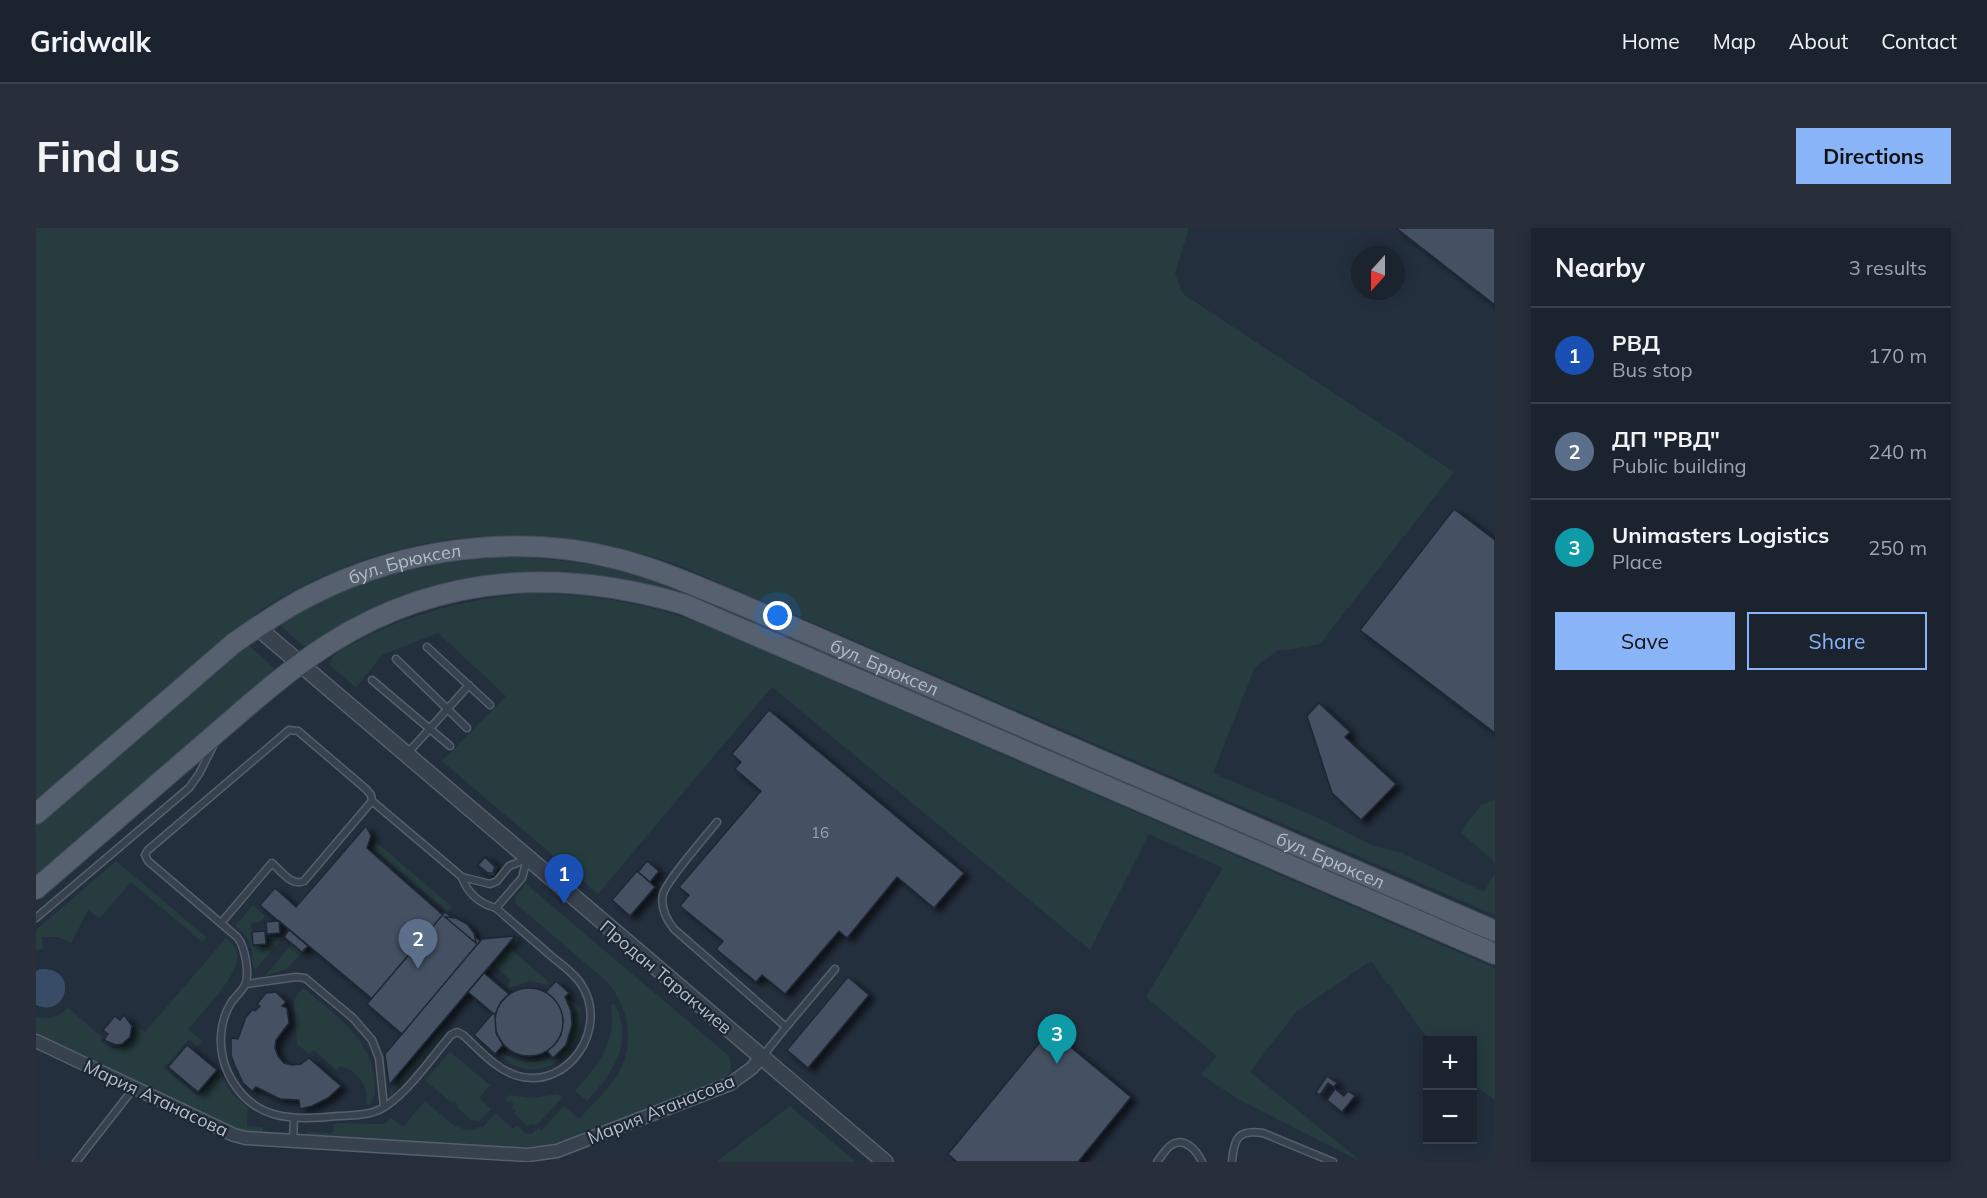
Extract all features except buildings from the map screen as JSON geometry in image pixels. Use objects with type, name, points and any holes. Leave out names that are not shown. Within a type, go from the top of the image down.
[{"type":"main road","name":"бул. Брюксел","points":[[36,814],[217,658],[257,627],[312,594],[374,569],[442,552],[492,547],[558,549],[608,557],[661,572],[742,605],[1495,931]]},
{"type":"main road","name":"бул. Брюксел","points":[[36,889],[299,664],[369,622],[435,597],[497,585],[538,582],[581,583],[623,588],[692,608],[1495,954]]},
{"type":"street","name":"Продан Таракчиев","points":[[257,627],[885,1162]]},
{"type":"street","name":"Мария Атанасова","points":[[36,1041],[234,1135],[528,1155],[557,1151],[730,1084],[752,1068],[761,1057]]},
{"type":"lane","points":[[427,646],[490,705]]},
{"type":"lane","points":[[396,659],[467,728]]},
{"type":"lane","points":[[372,680],[450,746]]},
{"type":"lane","points":[[406,755],[469,685]]},
{"type":"lane","points":[[36,918],[189,788],[199,774],[224,726]]},
{"type":"lane","points":[[462,877],[465,885],[475,897],[495,908],[581,984],[587,997],[590,1018],[589,1032],[583,1047],[574,1059],[559,1070],[544,1076],[528,1077],[504,1070],[463,1035],[453,1033],[402,1093],[384,1107],[360,1115],[294,1119],[274,1115],[250,1101],[236,1086],[226,1067],[221,1042],[222,1026],[230,1004],[246,984],[244,948],[237,937],[148,861],[146,852],[286,731],[292,729],[298,731],[366,789],[372,801],[462,877],[486,884],[494,883],[509,866],[527,858]]},
{"type":"lane","points":[[221,923],[272,863],[293,882],[299,883],[304,880],[372,801]]},
{"type":"lane","points":[[717,822],[663,893],[662,909],[674,929],[786,1027]]},
{"type":"lane","points":[[495,908],[522,878],[527,858]]},
{"type":"lane","points":[[761,1057],[835,969]]},
{"type":"lane","points":[[246,984],[296,977],[305,978],[353,1018],[376,1048],[384,1107]]},
{"type":"lane","points":[[75,1162],[134,1088]]},
{"type":"lane","points":[[293,1140],[294,1119]]},
{"type":"lane","points":[[1232,1162],[1238,1138],[1244,1132],[1251,1131],[1263,1133],[1333,1162]]},
{"type":"lane","points":[[1157,1162],[1171,1145],[1180,1143],[1192,1147],[1202,1162]]},
{"type":"green space","points":[[36,228],[1189,228],[1175,273],[1183,294],[1454,472],[1320,644],[1278,650],[1255,667],[1213,773],[1323,820],[1374,846],[1402,853],[1484,892],[1495,873],[1495,915],[678,565],[624,549],[570,540],[517,536],[464,538],[412,546],[361,561],[311,582],[261,610],[36,803]]},
{"type":"green space","points":[[504,557],[588,564],[650,578],[670,585],[1245,832],[1243,836],[645,585],[591,576],[537,573],[307,646],[302,645],[281,626],[284,621],[336,594],[390,575],[446,563]]},
{"type":"green space","points":[[530,593],[573,595],[616,600],[699,623],[1495,968],[1495,1100],[1477,1087],[1477,1036],[1426,1036],[1371,961],[1296,1012],[1250,1072],[1362,1162],[1236,1098],[1201,1074],[1217,1056],[1146,997],[1223,868],[1149,834],[1090,950],[772,687],[598,894],[442,761],[506,696],[438,633],[382,655],[356,688],[330,665],[335,654],[395,624],[439,609],[484,599]]},
{"type":"green space","points":[[244,645],[250,646],[276,670],[36,878],[36,825]]},
{"type":"green space","points":[[1495,799],[1495,862],[1460,832],[1481,805]]},
{"type":"green space","points":[[376,842],[452,907],[448,912],[371,847]]},
{"type":"green space","points":[[116,861],[206,937],[202,942],[131,882],[100,918],[88,910],[71,943],[58,937],[42,937],[43,949],[36,950],[36,930]]},
{"type":"green space","points":[[526,884],[729,1056],[731,1068],[725,1079],[546,1147],[526,1148],[305,1136],[307,1132],[333,1133],[334,1125],[337,1123],[384,1124],[391,1118],[403,1127],[425,1101],[455,1127],[457,1125],[468,1130],[481,1126],[482,1128],[496,1113],[513,1129],[517,1125],[525,1133],[531,1134],[539,1128],[542,1130],[564,1106],[579,1119],[603,1093],[616,1077],[626,1053],[628,1027],[625,1015],[614,991],[606,981],[516,904],[515,897]]},
{"type":"green space","points":[[253,905],[265,916],[260,922],[251,923],[253,947],[268,946],[267,937],[284,937],[256,969],[252,962],[250,943],[235,926]]},
{"type":"green space","points":[[226,938],[237,953],[237,962],[233,972],[219,993],[188,1029],[202,1041],[198,1046],[189,1039],[164,1068],[198,1096],[220,1071],[232,1094],[248,1107],[247,1126],[263,1127],[263,1133],[248,1132],[226,1126],[36,1035],[36,1017],[54,1017],[68,1008],[102,1037],[100,1040],[106,1045],[118,1048],[123,1046],[131,1038],[134,1024],[145,1032]]},
{"type":"green space","points":[[516,938],[519,941],[512,950],[549,982],[547,985],[530,981],[509,988],[507,986],[511,980],[497,968],[492,973],[487,969]]},
{"type":"green space","points":[[292,944],[302,952],[287,969],[265,976]]},
{"type":"green space","points":[[302,989],[305,989],[349,1028],[366,1051],[371,1064],[375,1089],[369,1105],[366,1104],[364,1086],[357,1075],[341,1066],[336,1070],[314,1050],[309,1054],[297,1044],[293,1001]]},
{"type":"green space","points":[[566,996],[581,1009],[579,1033],[568,1053],[559,1061],[537,1069],[521,1068],[499,1056],[502,1052],[512,1058],[534,1062],[554,1056],[562,1049],[569,1040],[572,1028],[572,1015]]},
{"type":"green space","points":[[615,1004],[622,1032],[618,1057],[605,1079],[587,1101],[575,1091],[599,1062],[604,1052],[611,1031],[611,1005]]},
{"type":"green space","points":[[441,1029],[442,1034],[439,1039],[393,1094],[389,1095],[391,1092],[389,1090]]},
{"type":"green space","points":[[450,1052],[490,1085],[479,1098],[491,1109],[479,1121],[471,1120],[454,1101],[452,1103],[425,1080]]},
{"type":"green space","points":[[558,1094],[562,1098],[539,1123],[528,1126],[514,1113],[516,1111],[512,1107],[514,1104],[505,1100],[510,1095],[531,1098]]},
{"type":"green space","points":[[790,1106],[856,1162],[716,1162]]},
{"type":"water","points":[[41,969],[53,971],[61,976],[65,983],[65,992],[56,1005],[47,1007],[36,1005],[36,971]]},
{"type":"place","name":"РВД","points":[[564,904]]},
{"type":"place","name":"ДП \"РВД\"","points":[[418,969]]},
{"type":"place","name":"Unimasters Logistics","points":[[1057,1064]]}]
